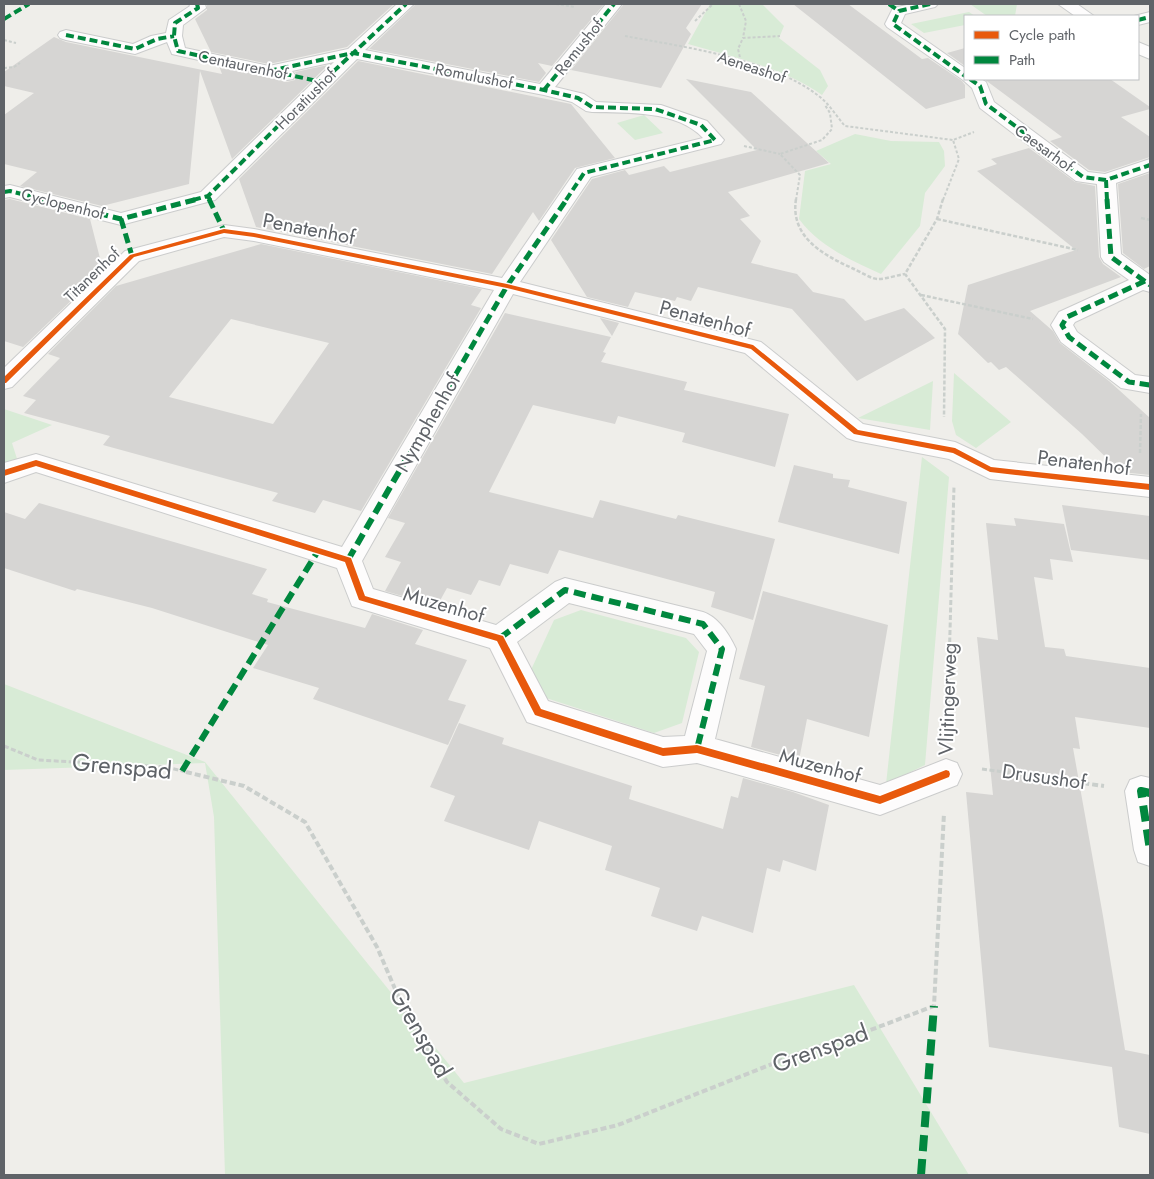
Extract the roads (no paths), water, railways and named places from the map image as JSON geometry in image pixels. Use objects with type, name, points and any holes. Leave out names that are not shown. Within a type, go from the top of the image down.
[{"type":"street","name":"Centaurenhof","points":[[197,4],[198,8],[175,23],[174,36],[178,51],[322,82]]},
{"type":"street","name":"Horatiushof","points":[[208,196],[322,82],[406,4]]},
{"type":"street","name":"Remushof","points":[[544,90],[614,4]]},
{"type":"street","points":[[930,4],[894,8],[893,24],[964,75]]},
{"type":"street","points":[[1066,4],[1084,15]]},
{"type":"street","name":"Centaurenhof","points":[[66,35],[136,49],[157,39],[174,36]]},
{"type":"street","points":[[1139,48],[1150,54]]},
{"type":"street","points":[[269,71],[353,53]]},
{"type":"street","name":"Romulushof","points":[[353,53],[544,90],[578,98],[592,107],[655,109],[701,125],[715,140],[584,173],[507,286]]},
{"type":"street","name":"Caesarhof","points":[[971,80],[980,86],[986,104],[1082,176],[1106,180],[1150,165]]},
{"type":"street","points":[[1106,180],[1111,257],[1147,283]]},
{"type":"street","name":"Cyclopenhof","points":[[4,192],[10,191],[122,219]]},
{"type":"street","points":[[132,256],[122,219],[208,196],[224,231]]},
{"type":"street","name":"Penatenhof","points":[[224,231],[254,235],[507,286],[753,347],[856,432],[955,451],[990,469],[1144,487]]},
{"type":"street","name":"Titanenhof","points":[[4,381],[132,256],[224,231]]},
{"type":"street","points":[[1146,385],[1129,382],[1069,337],[1062,325],[1067,317],[1147,283]]},
{"type":"street","name":"Nymphenhof","points":[[348,560],[507,286]]},
{"type":"street","points":[[4,474],[36,463],[348,560]]},
{"type":"street","name":"Muzenhof","points":[[348,560],[362,598],[500,638],[538,712],[663,752],[697,749],[880,800],[946,769]]},
{"type":"street","points":[[500,638],[565,590],[703,624],[722,649],[697,749]]},
{"type":"street","points":[[1146,792],[1150,850]]}]
